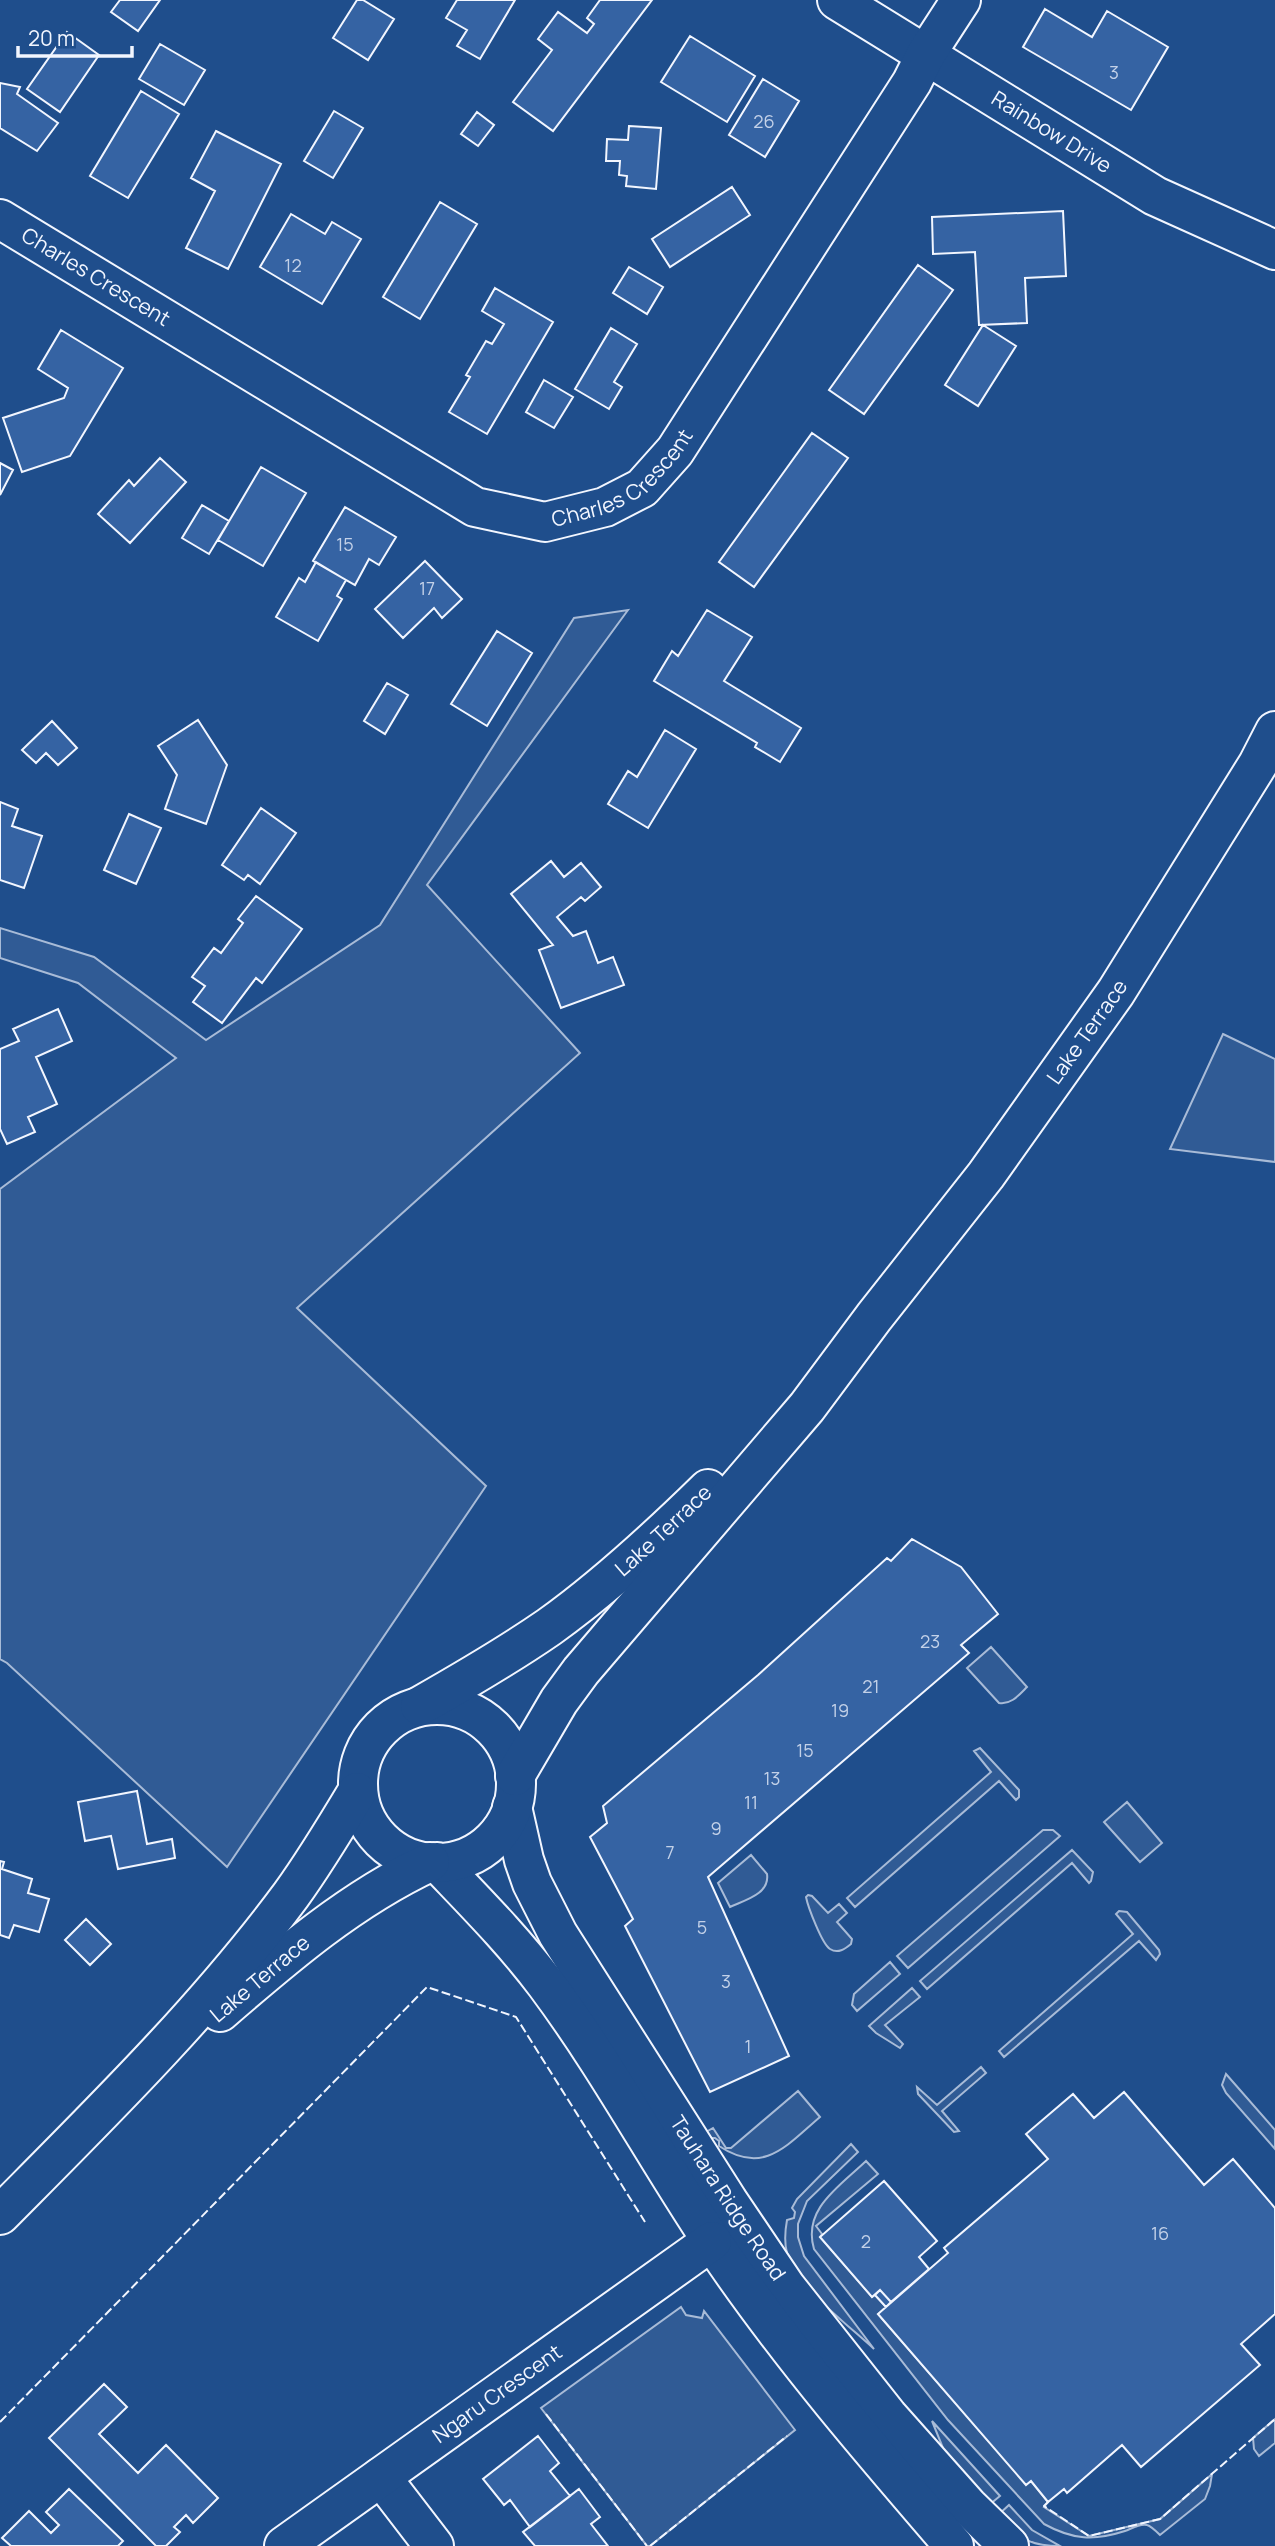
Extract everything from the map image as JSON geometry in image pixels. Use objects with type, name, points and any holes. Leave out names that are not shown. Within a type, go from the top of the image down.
[{"type":"street","name":"Rainbow Drive","points":[[837,0],[1155,196],[1275,250]]},
{"type":"street","name":"Charles Crescent","points":[[0,219],[475,506],[545,522],[605,507],[642,488],[675,451],[912,82],[926,54],[961,0]]},
{"type":"street","name":"Lake Terrace","points":[[514,1792],[559,1701],[581,1671],[807,1407],[986,1175],[1088,1033],[1149,941],[1258,764],[1275,731]]},
{"type":"street","name":"Lake Terrace","points":[[420,1706],[502,1659],[550,1626],[616,1573],[732,1466],[874,1317]]},
{"type":"street","points":[[420,1706],[455,1707],[468,1711],[489,1725],[509,1753],[514,1792],[499,1833],[483,1849],[459,1860],[433,1862],[421,1862],[386,1846],[363,1816],[357,1792],[359,1766],[373,1737],[396,1716],[420,1706]]},
{"type":"street","name":"Lake Terrace","points":[[0,2215],[102,2113],[233,1967],[318,1856],[357,1792]]},
{"type":"street","name":"Tauhara Ridge Road","points":[[514,1792],[532,1883],[558,1934],[743,2224],[786,2287],[888,2416],[968,2506],[1009,2546]]},
{"type":"street","name":"Lake Terrace","points":[[102,2113],[249,1986],[329,1923],[397,1877],[433,1862]]},
{"type":"street","name":"Tauhara Ridge Road","points":[[433,1862],[516,1945],[548,1987],[752,2299],[824,2392],[954,2546]]},
{"type":"street","name":"Ngaru Crescent","points":[[284,2546],[712,2241]]},
{"type":"street","points":[[381,2477],[434,2546]]},
{"type":"shaded area","points":[[628,610],[427,885],[580,1053],[297,1308],[486,1486],[227,1867],[0,1659],[0,1189],[176,1058],[78,983],[0,958],[0,928],[94,957],[206,1040],[380,925],[574,618]]},
{"type":"shaded area","points":[[1223,1034],[1275,1059],[1275,1162],[1170,1149]]},
{"type":"shaded area","points":[[991,1647],[1027,1687],[1015,1699],[1007,1702],[999,1703],[967,1668]]},
{"type":"shaded area","points":[[980,1748],[1019,1790],[1019,1797],[1016,1800],[999,1781],[855,1907],[847,1898],[991,1772],[974,1751]]},
{"type":"shaded area","points":[[1127,1802],[1162,1843],[1140,1862],[1104,1822]]},
{"type":"shaded area","points":[[1043,1830],[1053,1830],[1060,1836],[908,1968],[897,1956]]},
{"type":"shaded area","points":[[1072,1850],[1093,1872],[1089,1883],[1072,1863],[927,1989],[920,1981]]},
{"type":"shaded area","points":[[751,1855],[767,1874],[765,1887],[730,1907],[718,1883]]},
{"type":"shaded area","points":[[808,1895],[828,1913],[839,1904],[847,1913],[837,1922],[852,1939],[851,1944],[839,1951],[827,1946],[812,1917],[806,1897]]},
{"type":"shaded area","points":[[1119,1911],[1127,1912],[1159,1950],[1160,1954],[1156,1960],[1139,1941],[1004,2057],[999,2051],[1133,1934],[1116,1914]]},
{"type":"shaded area","points":[[890,1962],[900,1974],[857,2011],[852,2005],[854,1994]]},
{"type":"shaded area","points":[[912,1988],[920,1997],[885,2025],[903,2044],[900,2048],[869,2026]]},
{"type":"shaded area","points":[[981,2067],[986,2073],[942,2111],[959,2131],[954,2132],[918,2094],[917,2087],[937,2105]]},
{"type":"shaded area","points":[[1226,2074],[1275,2130],[1275,2149],[1226,2093],[1222,2085]]},
{"type":"shaded area","points":[[798,2091],[820,2117],[797,2138],[774,2153],[749,2158],[735,2155],[719,2146],[719,2141],[706,2132],[713,2128],[726,2148],[731,2148]]},
{"type":"shaded area","points":[[851,2144],[858,2152],[807,2201],[798,2224],[798,2237],[804,2256],[874,2349],[813,2293],[793,2267],[785,2245],[787,2220],[794,2218],[795,2212],[792,2208],[797,2199]]},
{"type":"shaded area","points":[[866,2161],[878,2174],[816,2226],[822,2234],[820,2237],[872,2297],[875,2295],[886,2307],[878,2314],[1026,2484],[1031,2481],[1048,2502],[1044,2507],[1089,2536],[1160,2519],[1212,2474],[1205,2499],[1160,2535],[1150,2527],[1139,2525],[1114,2534],[1084,2537],[1074,2536],[1044,2524],[948,2420],[814,2249],[813,2222],[818,2210],[835,2189]]},
{"type":"shaded area","points":[[681,2307],[686,2315],[702,2318],[704,2311],[795,2430],[647,2546],[541,2408]]},
{"type":"shaded area","points":[[1275,2419],[1275,2443],[1259,2456],[1254,2449],[1253,2438]]},
{"type":"shaded area","points":[[932,2421],[1000,2496],[989,2505],[947,2458]]},
{"type":"shaded area","points":[[1009,2505],[1032,2530],[1060,2546],[1039,2544],[1025,2539],[998,2515]]},
{"type":"building","points":[[120,0],[160,0],[138,31],[111,12]]},
{"type":"building","points":[[357,0],[363,0],[394,19],[368,60],[333,38]]},
{"type":"building","points":[[457,0],[515,0],[480,59],[457,46],[467,30],[446,18]]},
{"type":"building","points":[[600,0],[652,0],[553,131],[513,102],[552,50],[538,39],[558,12],[587,33],[594,24],[587,18]]},
{"type":"building","points":[[1045,9],[1092,37],[1107,11],[1168,47],[1131,110],[1023,47]]},
{"type":"building","points":[[67,32],[99,55],[60,112],[27,89]]},
{"type":"building","points":[[690,36],[755,76],[727,122],[661,82]]},
{"type":"building","points":[[160,44],[205,70],[184,105],[139,79]]},
{"type":"building","points":[[763,79],[799,101],[765,157],[729,135]]},
{"type":"building","points":[[0,83],[20,87],[17,94],[58,123],[37,151],[0,128]]},
{"type":"building","points":[[141,91],[179,114],[128,198],[90,176]]},
{"type":"building","points":[[334,111],[363,128],[333,178],[304,161]]},
{"type":"building","points":[[477,112],[494,125],[478,146],[461,134]]},
{"type":"building","points":[[629,126],[661,128],[656,189],[626,186],[627,176],[619,175],[620,161],[606,161],[607,139],[628,140]]},
{"type":"building","points":[[216,131],[281,164],[228,269],[186,248],[215,191],[191,178]]},
{"type":"building","points":[[732,187],[750,215],[670,267],[652,239]]},
{"type":"building","points":[[440,202],[477,224],[420,319],[383,297]]},
{"type":"building","points":[[1063,211],[1066,276],[1025,278],[1027,323],[979,325],[975,252],[933,254],[932,217]]},
{"type":"building","points":[[291,214],[325,234],[332,222],[361,239],[322,304],[260,267]]},
{"type":"building","points":[[918,265],[953,290],[864,414],[829,390]]},
{"type":"building","points":[[629,267],[663,287],[647,314],[613,293]]},
{"type":"building","points":[[495,288],[553,322],[487,434],[449,412],[470,377],[466,375],[486,341],[492,344],[504,324],[482,311]]},
{"type":"building","points":[[983,325],[1016,346],[978,406],[945,385]]},
{"type":"building","points":[[611,328],[637,344],[614,382],[622,387],[609,409],[575,389]]},
{"type":"building","points":[[61,330],[123,368],[70,456],[22,472],[3,418],[64,398],[68,388],[38,369]]},
{"type":"building","points":[[544,380],[573,397],[554,428],[526,412]]},
{"type":"building","points":[[812,433],[848,458],[754,587],[719,562]]},
{"type":"building","points":[[160,458],[186,482],[130,543],[98,514],[129,480],[134,486]]},
{"type":"building","points":[[0,463],[13,470],[0,495]]},
{"type":"building","points":[[261,467],[306,493],[263,566],[218,540]]},
{"type":"building","points":[[202,505],[229,521],[209,554],[182,538]]},
{"type":"building","points":[[345,507],[396,537],[379,565],[369,559],[355,585],[313,561]]},
{"type":"building","points":[[425,561],[462,599],[442,618],[434,608],[403,638],[375,609]]},
{"type":"building","points":[[316,562],[346,580],[337,596],[342,599],[318,641],[276,617],[299,578],[305,582]]},
{"type":"building","points":[[707,610],[752,637],[724,681],[801,728],[780,762],[755,747],[757,743],[654,681],[672,651],[678,656]]},
{"type":"building","points":[[497,631],[532,653],[487,726],[451,704]]},
{"type":"building","points":[[387,683],[408,695],[385,734],[364,721]]},
{"type":"building","points":[[198,720],[227,765],[206,824],[165,809],[177,775],[158,746]]},
{"type":"building","points":[[52,721],[77,748],[58,765],[46,753],[36,763],[22,750]]},
{"type":"building","points":[[665,730],[696,749],[648,828],[608,804],[628,771],[637,777]]},
{"type":"building","points":[[0,802],[18,809],[12,826],[42,836],[24,888],[0,880]]},
{"type":"building","points":[[261,808],[296,833],[260,884],[248,875],[244,880],[222,865]]},
{"type":"building","points":[[129,814],[161,828],[136,884],[104,870]]},
{"type":"building","points":[[551,861],[564,877],[581,863],[601,887],[585,901],[581,897],[557,917],[573,936],[586,931],[598,963],[613,957],[624,985],[561,1008],[539,950],[553,945],[511,894]]},
{"type":"building","points":[[256,896],[302,929],[262,983],[256,978],[222,1023],[193,1002],[205,986],[192,977],[214,948],[221,953],[243,923],[238,919]]},
{"type":"building","points":[[58,1009],[72,1041],[36,1057],[57,1104],[28,1117],[35,1132],[7,1144],[0,1129],[0,1049],[19,1041],[13,1029]]},
{"type":"building","points":[[912,1539],[961,1567],[998,1614],[961,1645],[969,1653],[708,1877],[789,2056],[710,2092],[625,1926],[633,1919],[590,1837],[607,1823],[603,1806],[758,1675],[887,1558],[891,1561]]},
{"type":"building","points":[[137,1791],[147,1844],[172,1839],[175,1858],[118,1869],[111,1836],[85,1841],[78,1802]]},
{"type":"building","points":[[0,1861],[4,1862],[2,1869],[32,1879],[28,1893],[49,1899],[39,1932],[14,1925],[9,1938],[0,1935]]},
{"type":"building","points":[[86,1919],[111,1944],[90,1965],[65,1940]]},
{"type":"building","points":[[1124,2092],[1204,2185],[1233,2159],[1275,2208],[1275,2314],[1241,2344],[1260,2365],[1141,2467],[1122,2445],[1067,2493],[1064,2489],[1048,2502],[1031,2481],[1026,2485],[878,2314],[948,2253],[944,2248],[1048,2159],[1026,2134],[1073,2094],[1094,2118]]},
{"type":"building","points":[[884,2181],[937,2241],[919,2257],[929,2269],[891,2302],[880,2290],[872,2297],[820,2237]]},
{"type":"building","points":[[880,2290],[891,2302],[886,2307],[875,2295]]},
{"type":"building","points":[[104,2384],[127,2407],[99,2434],[138,2473],[166,2445],[218,2498],[193,2523],[186,2515],[174,2527],[180,2532],[166,2546],[156,2546],[49,2438]]},
{"type":"building","points":[[538,2436],[559,2463],[550,2471],[570,2496],[530,2527],[510,2500],[504,2505],[483,2479]]},
{"type":"building","points":[[69,2489],[123,2541],[118,2546],[11,2546],[2,2538],[29,2511],[51,2533],[59,2525],[46,2512]]},
{"type":"building","points":[[579,2489],[600,2517],[591,2524],[608,2546],[535,2546],[523,2532]]},
{"type":"fence","points":[[0,2422],[427,1987],[516,2017],[645,2222]]},
{"type":"fence","points":[[546,2414],[647,2546]]},
{"type":"fence","points":[[1048,2502],[1044,2506],[1089,2536],[1160,2519],[1275,2419]]},
{"type":"fence","points":[[650,2546],[787,2436]]}]
